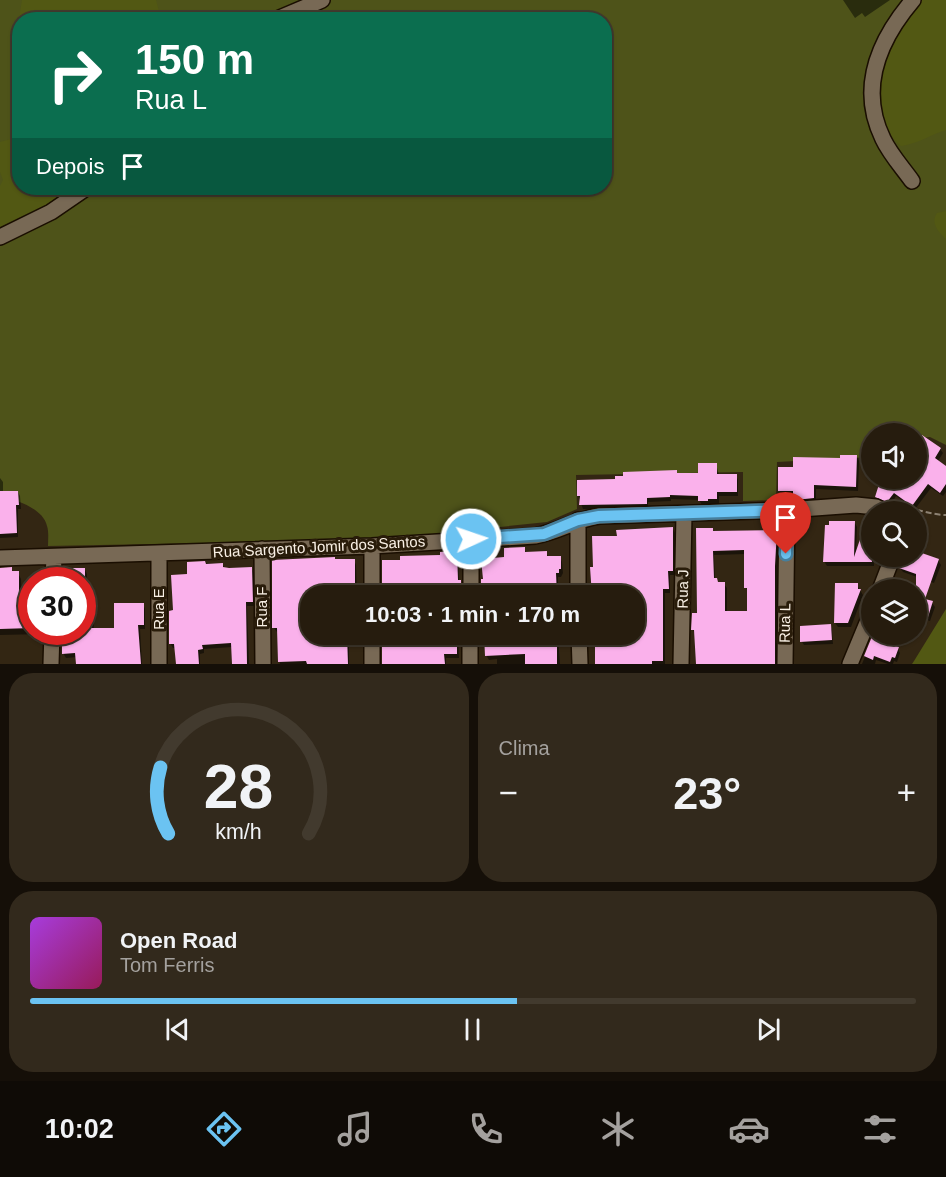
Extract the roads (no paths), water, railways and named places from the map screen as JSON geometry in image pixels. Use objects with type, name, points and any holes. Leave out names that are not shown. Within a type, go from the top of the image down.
[{"type":"street","points":[[294,12],[322,0]]},
{"type":"street","points":[[912,181],[882,138],[873,107],[872,84],[875,61],[887,35],[913,0]]},
{"type":"street","points":[[0,237],[51,212],[76,195]]},
{"type":"street","name":"Rua Sargento Jomir dos Santos","points":[[0,558],[372,546],[544,534],[578,520],[599,516],[861,506]]},
{"type":"street","name":"Rua L","points":[[785,664],[787,510]]},
{"type":"street","name":"Rua J","points":[[681,664],[684,514]]},
{"type":"street","points":[[578,520],[578,585]]},
{"type":"street","points":[[471,539],[471,585]]},
{"type":"street","points":[[372,546],[372,585]]},
{"type":"street","name":"Rua F","points":[[262,549],[262,664]]},
{"type":"street","name":"Rua E","points":[[159,554],[159,664]]},
{"type":"street","points":[[54,557],[54,567]]},
{"type":"street","points":[[850,664],[861,637]]},
{"type":"street","points":[[51,664],[52,645]]},
{"type":"street","points":[[372,645],[372,664]]},
{"type":"street","points":[[470,645],[470,664]]},
{"type":"street","points":[[579,645],[580,664]]}]
